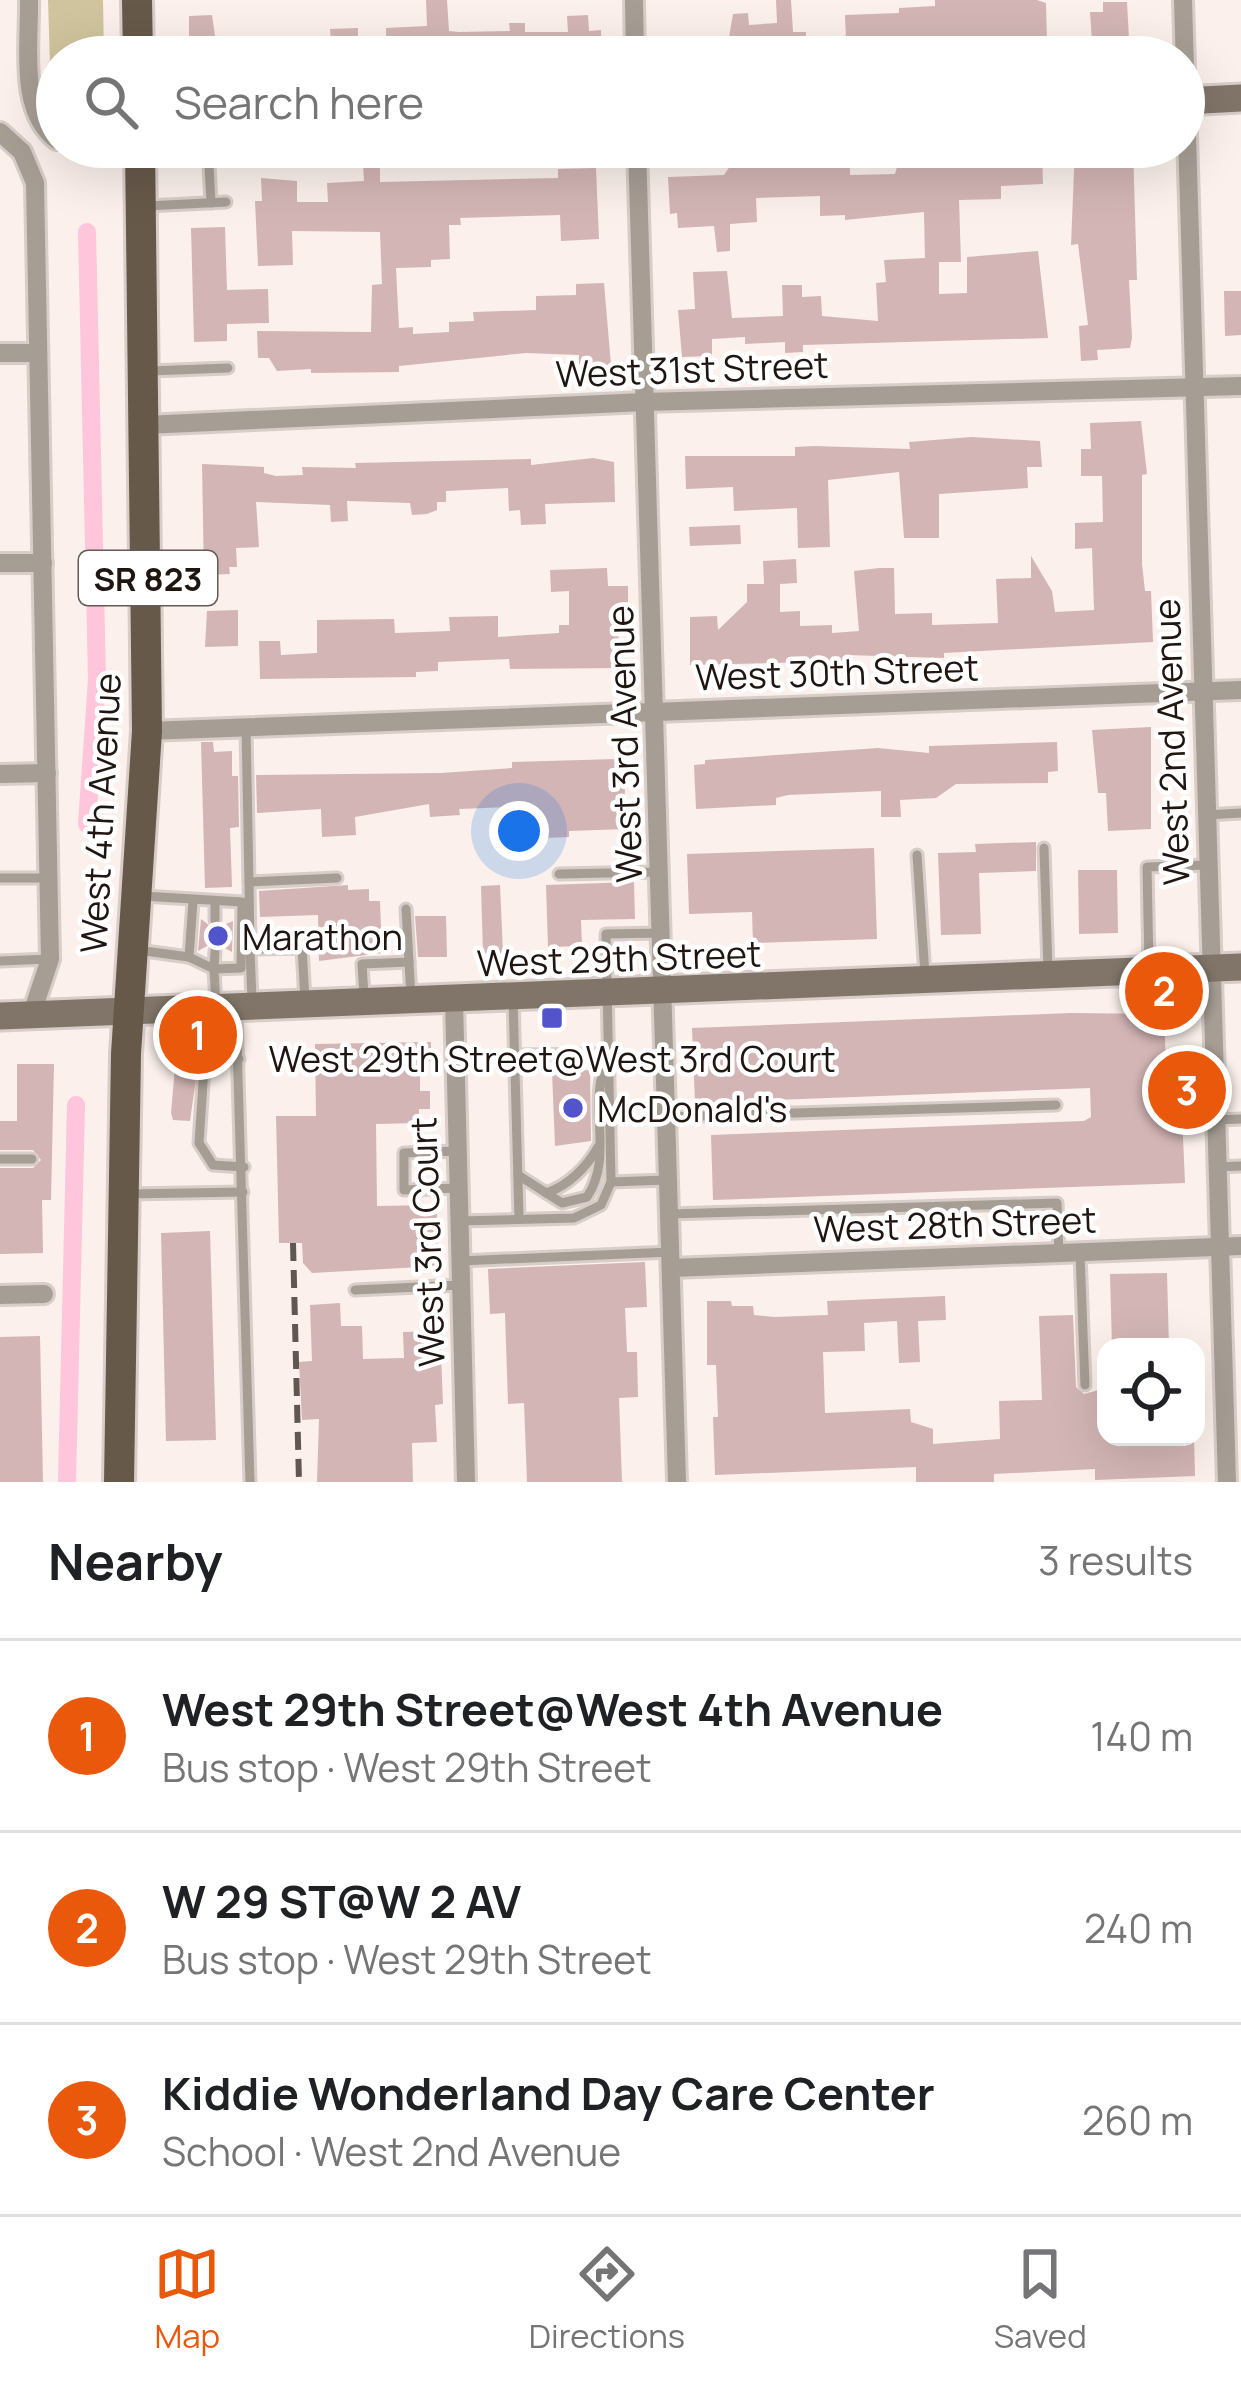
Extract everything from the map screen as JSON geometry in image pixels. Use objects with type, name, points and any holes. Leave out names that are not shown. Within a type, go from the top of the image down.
[{"type":"main road","points":[[137,0],[138,36]]},
{"type":"main road","name":"West 4th Avenue","points":[[118,1482],[131,950],[147,731],[141,168]]},
{"type":"street","points":[[28,0],[36,112]]},
{"type":"street","points":[[634,0],[635,36]]},
{"type":"street","name":"West 2nd Avenue","points":[[1183,0],[1184,36]]},
{"type":"street","points":[[1205,100],[1241,98]]},
{"type":"street","name":"West 4th Avenue","points":[[0,132],[22,152],[35,184],[50,959],[31,1016]]},
{"type":"street","name":"West 3rd Avenue","points":[[638,168],[677,1482]]},
{"type":"street","name":"West 2nd Avenue","points":[[1189,168],[1227,1482]]},
{"type":"street","points":[[0,352],[37,353]]},
{"type":"street","name":"West 31st Street","points":[[145,425],[644,402],[1241,386]]},
{"type":"street","points":[[0,563],[43,563]]},
{"type":"street","name":"West 30th Street","points":[[147,731],[1241,690]]},
{"type":"street","points":[[0,774],[47,773]]},
{"type":"street","name":"West 29th Street","points":[[0,1016],[1241,967]]},
{"type":"street","name":"West 3rd Court","points":[[454,1000],[466,1482]]},
{"type":"street","name":"West 28th Street","points":[[671,1260],[1241,1246]]},
{"type":"street","points":[[0,1295],[44,1294]]},
{"type":"lane","points":[[209,168],[211,203]]},
{"type":"lane","points":[[142,206],[226,202]]},
{"type":"lane","points":[[145,371],[228,368]]},
{"type":"lane","points":[[246,727],[250,949],[235,1009],[244,1167],[250,1482]]},
{"type":"lane","points":[[1206,815],[1241,813]]},
{"type":"lane","points":[[1044,848],[1048,975]]},
{"type":"lane","points":[[917,855],[926,980]]},
{"type":"lane","points":[[1149,971],[1148,867],[1208,865]]},
{"type":"lane","points":[[560,874],[662,872]]},
{"type":"lane","points":[[0,878],[50,878]]},
{"type":"lane","points":[[249,882],[337,878]]},
{"type":"lane","points":[[131,950],[189,957],[214,969],[242,968],[242,902],[138,896]]},
{"type":"lane","points":[[189,957],[193,901]]},
{"type":"lane","points":[[215,902],[215,920]]},
{"type":"lane","points":[[406,909],[411,1002]]},
{"type":"lane","points":[[460,1221],[587,1216],[601,1205],[611,1182],[606,934],[662,933]]},
{"type":"lane","points":[[250,949],[302,948],[305,1006]]},
{"type":"lane","points":[[215,951],[214,969],[235,1009]]},
{"type":"lane","points":[[0,961],[50,959]]},
{"type":"lane","points":[[365,1004],[362,964],[409,962]]},
{"type":"lane","points":[[512,998],[519,1218]]},
{"type":"lane","points":[[514,1055],[610,1054]]},
{"type":"lane","points":[[518,1175],[562,1203],[586,1197],[599,1172],[597,1079],[610,1054]]},
{"type":"lane","points":[[239,1059],[214,1060],[204,1068],[199,1143],[213,1165],[244,1167]]},
{"type":"lane","points":[[668,1118],[1056,1106]]},
{"type":"lane","points":[[1216,1120],[1241,1119]]},
{"type":"lane","points":[[545,1193],[559,1189],[590,1162],[599,1145]]},
{"type":"lane","points":[[458,1151],[404,1153],[404,1190],[459,1188]]},
{"type":"lane","points":[[0,1159],[32,1159]]},
{"type":"lane","points":[[1217,1167],[1241,1166]]},
{"type":"lane","points":[[611,1182],[669,1180]]},
{"type":"lane","points":[[122,1195],[243,1192]]},
{"type":"lane","points":[[670,1214],[1057,1203],[1059,1254]]},
{"type":"lane","points":[[1080,1253],[1084,1385]]},
{"type":"lane","points":[[460,1261],[671,1260]]},
{"type":"lane","points":[[355,1290],[461,1285]]},
{"type":"shaded area","points":[[48,0],[103,0],[104,36],[49,36]]},
{"type":"building","points":[[426,0],[447,0],[449,31],[510,31],[509,23],[525,23],[525,32],[568,32],[567,16],[588,15],[589,31],[601,30],[601,36],[386,36],[386,28],[427,26]]},
{"type":"building","points":[[776,0],[791,0],[793,32],[806,32],[806,36],[729,36],[733,14],[748,13],[749,25],[777,23]]},
{"type":"building","points":[[935,0],[1046,3],[1047,36],[846,36],[845,15],[899,13],[899,8],[935,6]]},
{"type":"building","points":[[1103,2],[1127,2],[1129,36],[1092,36],[1090,12],[1103,12]]},
{"type":"building","points":[[212,15],[215,36],[189,36],[189,16]]},
{"type":"building","points":[[358,28],[358,36],[330,36],[330,29]]},
{"type":"building","points":[[363,168],[380,168],[380,182],[558,178],[558,169],[596,168],[599,239],[561,241],[560,215],[460,218],[461,225],[449,225],[450,259],[431,260],[431,267],[396,268],[399,328],[413,327],[413,334],[449,332],[449,322],[474,321],[473,312],[536,310],[536,296],[576,295],[576,284],[604,283],[611,365],[579,366],[579,355],[526,353],[399,366],[399,372],[311,373],[311,369],[277,371],[269,358],[258,358],[257,331],[371,332],[372,285],[382,284],[380,232],[292,231],[293,265],[258,266],[255,201],[262,201],[261,178],[297,181],[297,202],[328,202],[327,183],[364,181]]},
{"type":"building","points":[[729,168],[850,168],[850,175],[895,174],[897,168],[1043,168],[1043,184],[1001,186],[1001,199],[959,200],[961,262],[939,262],[939,294],[967,293],[967,257],[1038,251],[1048,338],[803,345],[803,352],[785,353],[785,342],[745,344],[745,337],[712,339],[712,356],[682,357],[678,310],[695,309],[693,272],[727,271],[732,318],[783,316],[782,285],[802,285],[802,297],[821,296],[822,316],[878,321],[876,283],[886,282],[884,260],[925,258],[924,212],[845,220],[845,215],[820,216],[820,196],[756,198],[757,222],[730,224],[730,251],[717,252],[714,226],[678,228],[677,213],[670,214],[668,177],[724,175]]},
{"type":"building","points":[[1074,168],[1134,168],[1137,280],[1129,280],[1130,348],[1097,350],[1098,360],[1081,361],[1079,326],[1088,325],[1078,244],[1071,245]]},
{"type":"building","points":[[225,227],[227,290],[268,289],[269,323],[227,324],[227,341],[194,342],[191,228]]},
{"type":"building","points":[[1224,291],[1241,291],[1241,335],[1225,336]]},
{"type":"building","points":[[1141,421],[1147,474],[1142,475],[1142,564],[1145,591],[1151,591],[1153,642],[944,653],[944,658],[847,655],[848,661],[690,665],[690,617],[717,616],[718,630],[747,602],[747,584],[764,584],[763,561],[796,559],[797,583],[780,584],[780,612],[800,611],[800,626],[832,625],[832,633],[859,631],[854,571],[879,568],[894,568],[895,614],[932,613],[932,625],[998,623],[996,579],[1031,578],[1031,556],[1052,591],[1055,612],[1094,610],[1092,548],[1075,549],[1075,523],[1103,522],[1102,476],[1081,476],[1081,449],[1091,449],[1090,423]]},
{"type":"building","points":[[971,437],[1040,441],[1042,467],[1027,467],[1028,488],[939,494],[939,538],[904,538],[899,472],[828,480],[830,547],[798,548],[797,508],[734,511],[733,487],[686,489],[685,456],[795,456],[795,447],[814,446],[910,449],[909,442]]},
{"type":"building","points":[[593,458],[614,462],[615,502],[545,504],[546,524],[521,525],[520,510],[509,511],[508,488],[446,491],[446,502],[437,502],[437,510],[427,514],[412,515],[410,503],[347,501],[348,521],[331,522],[330,505],[256,502],[259,547],[236,548],[237,567],[229,567],[230,574],[204,575],[202,464],[264,467],[264,473],[276,476],[303,475],[302,467],[356,468],[355,463],[531,459],[531,465]]},
{"type":"building","points":[[740,525],[741,544],[690,546],[689,527]]},
{"type":"building","points":[[607,568],[608,586],[628,586],[628,602],[618,603],[619,668],[510,669],[509,659],[438,662],[438,671],[416,672],[416,677],[260,679],[259,641],[280,641],[281,655],[317,653],[317,620],[394,619],[395,633],[450,631],[449,617],[498,616],[498,637],[559,633],[559,625],[569,625],[569,591],[551,592],[550,570]]},
{"type":"building","points":[[238,610],[238,646],[205,647],[207,611]]},
{"type":"building","points":[[1151,727],[1151,829],[1108,831],[1106,793],[1098,793],[1092,730]]},
{"type":"building","points":[[201,742],[213,742],[214,752],[232,751],[232,776],[238,776],[239,827],[230,828],[232,887],[205,888]]},
{"type":"building","points":[[1057,742],[1058,771],[1048,772],[1048,783],[956,784],[936,798],[900,800],[901,817],[881,817],[881,791],[788,795],[776,798],[776,805],[696,809],[694,765],[705,764],[705,760],[878,748],[929,753],[929,746]]},
{"type":"building","points":[[616,759],[617,767],[624,767],[626,829],[569,831],[569,837],[546,838],[546,832],[514,833],[513,807],[459,809],[460,815],[430,817],[429,804],[355,817],[356,835],[322,837],[321,809],[257,813],[256,775],[441,773],[512,768],[512,762]]},
{"type":"building","points":[[1036,842],[1036,871],[979,873],[981,934],[941,935],[938,853],[976,852],[975,844]]},
{"type":"building","points":[[874,848],[877,939],[753,943],[752,912],[689,914],[687,854]]},
{"type":"building","points":[[1078,870],[1117,870],[1118,933],[1079,934]]},
{"type":"building","points":[[634,882],[635,919],[581,920],[582,946],[548,947],[546,885]]},
{"type":"building","points":[[348,885],[348,890],[369,889],[369,901],[380,901],[382,953],[319,961],[318,915],[260,917],[259,891]]},
{"type":"building","points":[[500,885],[503,954],[483,954],[481,886]]},
{"type":"building","points":[[415,916],[446,916],[447,957],[418,957]]},
{"type":"building","points":[[201,919],[214,929],[233,921],[232,952],[214,942],[198,951]]},
{"type":"building","points":[[1070,1013],[1164,1014],[1168,1114],[1182,1114],[1185,1183],[713,1200],[711,1135],[1084,1121],[1091,1117],[1090,1088],[695,1103],[692,1028]]},
{"type":"building","points":[[431,1042],[431,1061],[420,1061],[420,1091],[430,1091],[430,1109],[419,1109],[419,1123],[376,1124],[377,1206],[431,1205],[431,1214],[437,1214],[438,1266],[312,1273],[303,1263],[302,1243],[279,1243],[276,1116],[316,1116],[315,1044]]},
{"type":"building","points":[[176,1056],[199,1058],[190,1121],[173,1120],[171,1113]]},
{"type":"building","points":[[17,1064],[54,1064],[51,1200],[42,1200],[43,1253],[0,1254],[0,1168],[33,1168],[41,1160],[33,1150],[0,1150],[0,1121],[17,1121]]},
{"type":"building","name":"McDonald's","points":[[590,1070],[591,1141],[555,1146],[552,1072]]},
{"type":"building","points":[[210,1231],[216,1440],[166,1441],[161,1233]]},
{"type":"building","points":[[645,1262],[647,1307],[625,1308],[627,1352],[637,1352],[638,1397],[619,1398],[622,1482],[527,1482],[524,1403],[508,1404],[505,1313],[490,1314],[488,1269]]},
{"type":"building","points":[[1167,1273],[1169,1338],[1112,1338],[1110,1274]]},
{"type":"building","points":[[945,1296],[946,1320],[918,1321],[920,1362],[899,1363],[897,1321],[864,1323],[865,1351],[823,1352],[825,1413],[910,1409],[911,1422],[933,1429],[933,1444],[1000,1439],[999,1401],[1042,1400],[1039,1316],[1073,1315],[1076,1387],[1084,1394],[1097,1390],[1097,1446],[1194,1446],[1195,1476],[1095,1480],[1095,1469],[994,1474],[994,1482],[916,1482],[916,1467],[715,1475],[716,1365],[707,1365],[707,1301],[753,1306],[754,1315],[775,1317],[828,1315],[827,1301]]},
{"type":"building","points":[[340,1303],[341,1326],[362,1326],[363,1359],[404,1358],[403,1332],[440,1331],[443,1404],[435,1405],[437,1442],[412,1443],[413,1482],[317,1482],[319,1419],[302,1420],[299,1362],[312,1361],[310,1305]]},
{"type":"building","points":[[40,1336],[43,1482],[0,1482],[0,1337]]},
{"type":"waterway","points":[[87,232],[97,679],[87,824]]},
{"type":"waterway","points":[[67,1482],[76,1105]]},
{"type":"railway","points":[[293,1243],[299,1482]]},
{"type":"place","name":"Marathon","points":[[218,936]]},
{"type":"place","name":"W 29 ST@W 2 AV","points":[[1164,991]]},
{"type":"place","name":"West 29th Street@West 3rd Court","points":[[552,1018]]},
{"type":"place","name":"West 29th Street@West 4th Avenue","points":[[198,1035]]},
{"type":"place","name":"Kiddie Wonderland Day Care Center","points":[[1187,1090]]},
{"type":"place","name":"McDonald's","points":[[573,1108]]}]
